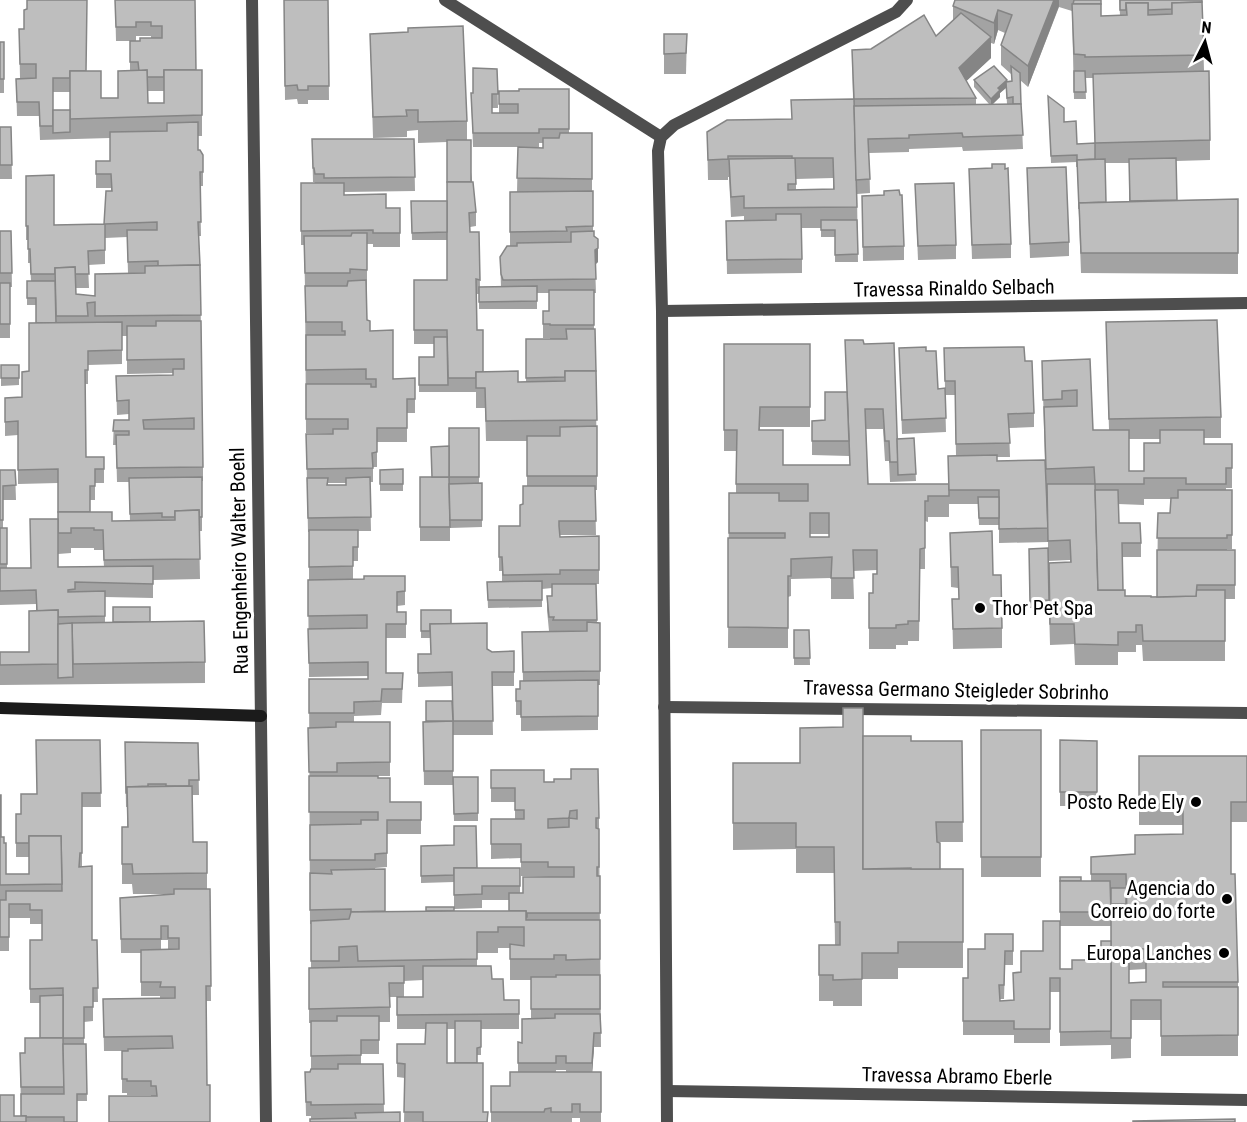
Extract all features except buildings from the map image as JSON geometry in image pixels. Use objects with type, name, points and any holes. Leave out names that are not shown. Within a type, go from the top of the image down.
[{"type":"street","name":"Rua Engenheiro Walter Boehl","points":[[252,0],[266,1122]]},
{"type":"street","points":[[445,0],[661,137]]},
{"type":"street","points":[[667,1122],[662,311],[658,151],[661,137],[674,125],[896,12],[907,0]]},
{"type":"street","name":"Travessa Rinaldo Selbach","points":[[662,311],[1247,303]]},
{"type":"street","name":"Travessa Germano Steigleder Sobrinho","points":[[664,707],[1247,713]]},
{"type":"street","points":[[0,708],[261,716]]},
{"type":"street","name":"Travessa Abramo Eberle","points":[[667,1090],[1247,1100]]},
{"type":"place","name":"Thor Pet Spa","points":[[980,608]]},
{"type":"place","name":"Posto Rede Ely","points":[[1196,802]]},
{"type":"place","name":"Agencia do Correio do forte","points":[[1227,899]]},
{"type":"place","name":"Europa Lanches","points":[[1224,953]]}]
